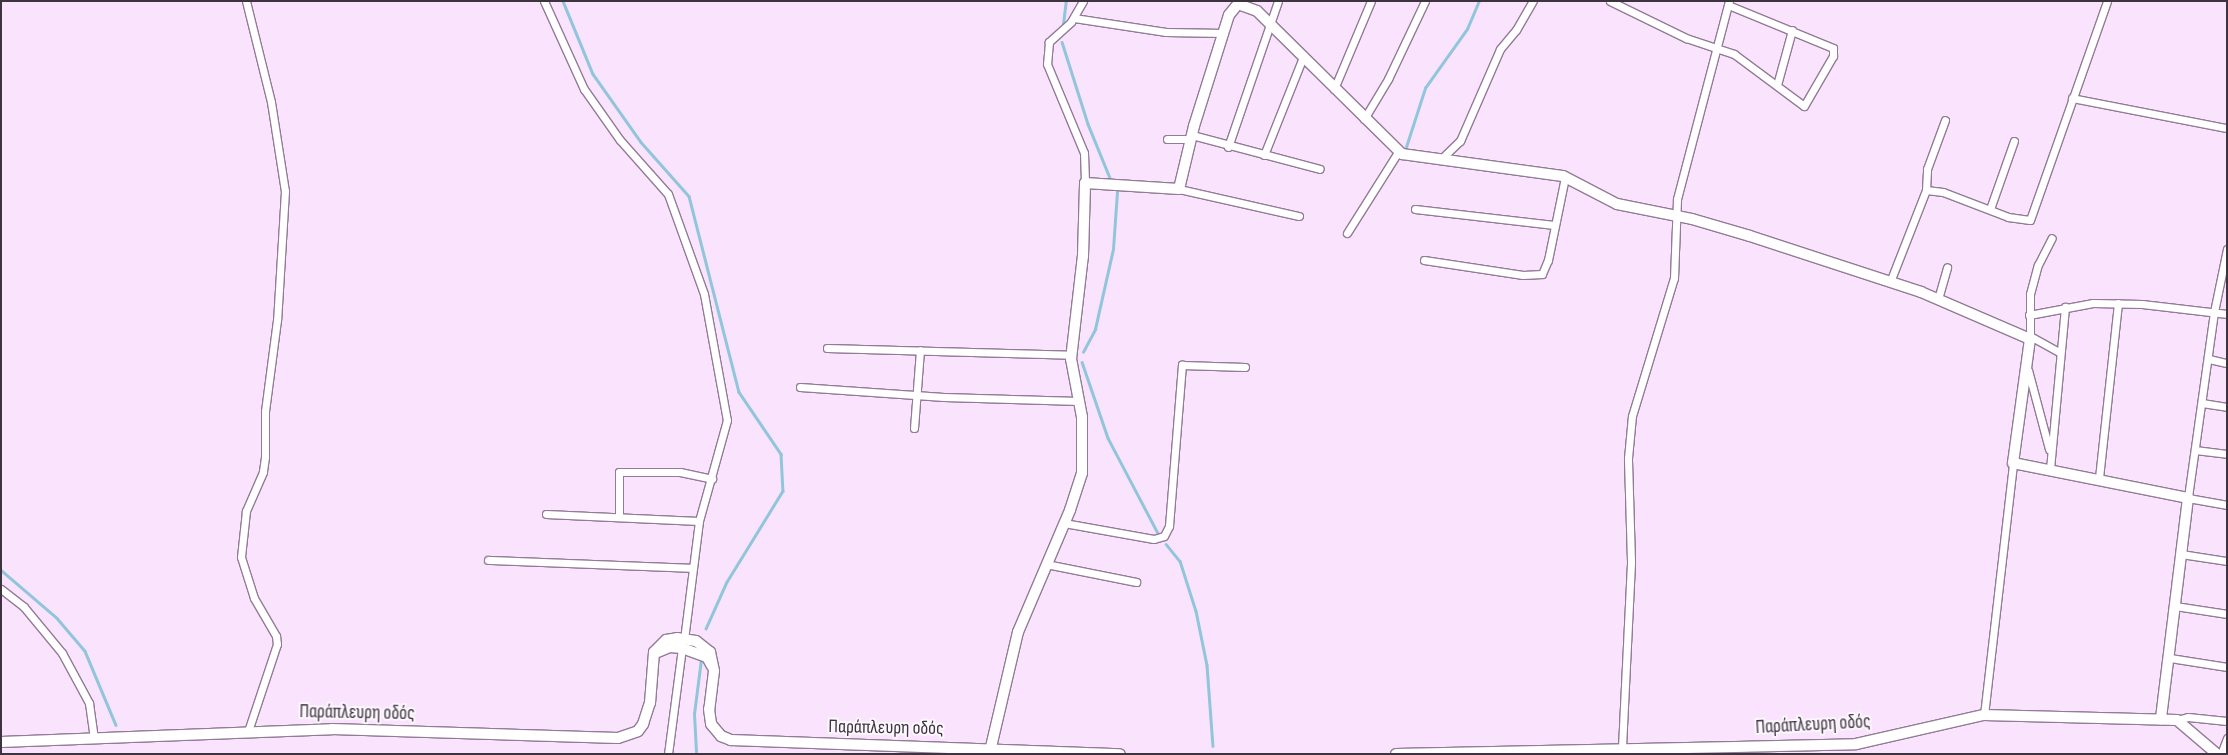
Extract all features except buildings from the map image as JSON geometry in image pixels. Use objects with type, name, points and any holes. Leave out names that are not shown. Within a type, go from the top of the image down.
[{"type":"street","points":[[246,1],[271,102],[285,190],[277,320],[265,411],[265,457],[263,472],[246,511],[241,557],[254,598],[276,636],[277,644],[248,731]]},
{"type":"street","points":[[544,1],[584,89],[620,140],[668,194],[698,272],[727,420],[712,480],[698,521],[668,754]]},
{"type":"street","points":[[991,747],[1018,632],[1064,523],[1082,474],[1083,440],[1071,355],[1083,256],[1084,153],[1047,64],[1049,42],[1074,18],[1083,1]]},
{"type":"street","points":[[1228,147],[1278,1]]},
{"type":"street","points":[[1334,88],[1371,1]]},
{"type":"street","points":[[1364,119],[1388,78],[1424,1]]},
{"type":"street","points":[[1440,160],[1460,141],[1500,49],[1516,30],[1534,1]]},
{"type":"street","points":[[1610,1],[1686,38],[1717,48],[1731,53],[1777,85],[1798,104],[1804,106],[1835,51],[1729,3],[1717,48],[1714,60],[1677,198],[1674,278],[1637,398],[1630,432],[1628,489],[1632,561],[1622,747]]},
{"type":"street","points":[[1926,190],[1943,192],[2022,221],[2030,220],[2107,1]]},
{"type":"street","points":[[1180,189],[1191,137],[1229,15],[1238,3],[1257,11],[1398,152],[1414,158],[1565,177],[1617,204],[1750,236],[1938,299],[2059,352]]},
{"type":"street","points":[[1074,18],[1166,32],[1224,33]]},
{"type":"street","points":[[1777,85],[1792,30]]},
{"type":"street","points":[[1714,60],[1731,53]]},
{"type":"street","points":[[1264,155],[1303,57]]},
{"type":"street","points":[[2072,98],[2227,128]]},
{"type":"street","points":[[1890,282],[1926,190],[1926,170],[1945,120]]},
{"type":"street","points":[[1167,139],[1191,137],[1320,169]]},
{"type":"street","points":[[1990,209],[2014,141]]},
{"type":"street","points":[[1347,234],[1398,152]]},
{"type":"street","points":[[1424,260],[1536,276],[1545,270],[1565,177]]},
{"type":"street","points":[[1085,183],[1180,189],[1299,216]]},
{"type":"street","points":[[1415,209],[1554,225]]},
{"type":"street","points":[[1984,715],[2013,463],[2030,338],[2030,315],[2038,266],[2052,238]]},
{"type":"street","points":[[2161,719],[2170,658],[2188,498],[2209,359],[2214,312],[2227,249]]},
{"type":"street","points":[[1938,299],[1946,267]]},
{"type":"street","points":[[2030,315],[2065,307],[2118,303],[2227,314]]},
{"type":"street","points":[[2099,478],[2118,303]]},
{"type":"street","points":[[2050,469],[2059,352],[2065,307]]},
{"type":"street","points":[[827,348],[1071,355]]},
{"type":"street","points":[[914,428],[920,350]]},
{"type":"street","points":[[2209,359],[2227,363]]},
{"type":"street","points":[[2026,363],[2050,455]]},
{"type":"street","points":[[1064,523],[1154,539],[1164,536],[1169,526],[1182,365],[1245,366]]},
{"type":"street","points":[[800,387],[917,395],[1079,401]]},
{"type":"street","points":[[2202,403],[2227,407]]},
{"type":"street","points":[[2195,450],[2227,454]]},
{"type":"street","points":[[2013,463],[2099,478],[2227,505]]},
{"type":"street","points":[[619,516],[619,472],[680,472],[712,480]]},
{"type":"street","points":[[546,514],[698,521]]},
{"type":"street","points":[[2181,554],[2227,561]]},
{"type":"street","points":[[488,560],[692,568]]},
{"type":"street","points":[[1046,564],[1136,582]]},
{"type":"street","points":[[1,589],[24,607],[62,653],[89,703],[94,737]]},
{"type":"street","points":[[2175,606],[2227,614]]},
{"type":"street","name":"Παράπλευρη οδός","points":[[1,742],[332,729],[626,736],[638,731],[647,716],[652,662],[662,649],[683,643],[707,657],[714,671],[709,709],[711,724],[721,736],[731,740],[991,747],[1120,754]]},
{"type":"street","points":[[2170,658],[2227,667]]},
{"type":"street","name":"Παράπλευρη οδός","points":[[1396,754],[1622,747],[1856,744],[1961,718],[1984,715],[2177,720]]},
{"type":"street","points":[[2177,720],[2188,717],[2227,721]]},
{"type":"street","points":[[2177,720],[2217,754]]},
{"type":"street","points":[[2222,754],[2227,738]]},
{"type":"waterway","points":[[563,1],[593,74],[641,142],[689,196],[739,392],[781,454],[783,491],[727,582],[706,629]]},
{"type":"waterway","points":[[1063,24],[1066,1]]},
{"type":"waterway","points":[[1406,147],[1425,88],[1467,29],[1479,1]]},
{"type":"waterway","points":[[1062,42],[1088,124],[1110,178]]},
{"type":"waterway","points":[[1083,352],[1095,329],[1113,249],[1117,192]]},
{"type":"waterway","points":[[1082,362],[1108,438],[1159,535]]},
{"type":"waterway","points":[[1166,544],[1180,561],[1196,611],[1207,665],[1213,746]]},
{"type":"waterway","points":[[1,570],[57,618],[85,651],[116,725]]},
{"type":"waterway","points":[[696,752],[694,714],[701,659]]},
{"type":"waterway","points":[[695,754],[739,754]]}]
